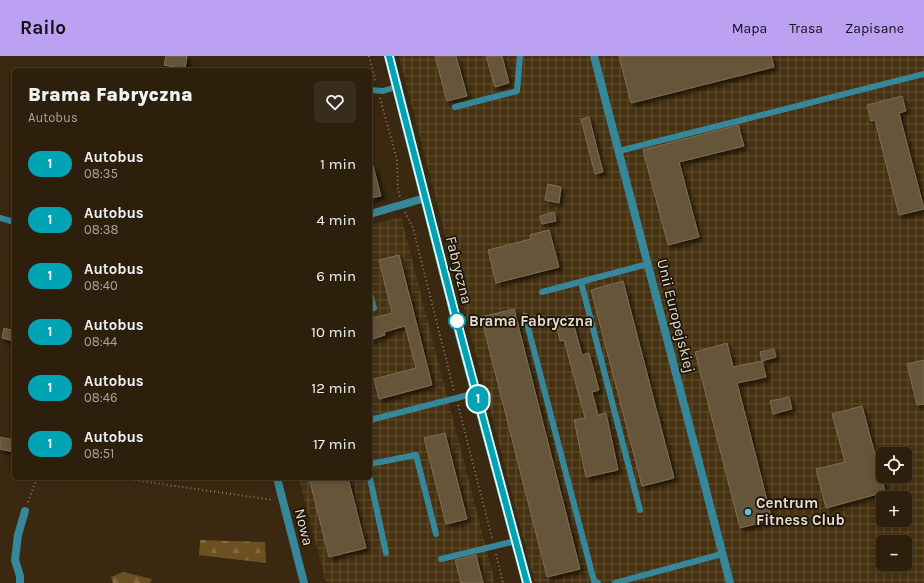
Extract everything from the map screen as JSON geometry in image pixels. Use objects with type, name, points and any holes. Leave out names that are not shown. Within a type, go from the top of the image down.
[{"type":"main road","name":"Fabryczna","points":[[389,56],[526,583]]},
{"type":"street","name":"Unii Europejskiej","points":[[594,56],[730,583]]},
{"type":"street","points":[[372,213],[425,198]]},
{"type":"street","name":"Nowa","points":[[277,480],[304,583]]},
{"type":"street","points":[[20,583],[20,576],[15,560],[18,535],[25,511]]},
{"type":"lane","points":[[455,107],[517,91],[520,56]]},
{"type":"lane","points":[[619,151],[924,74]]},
{"type":"lane","points":[[372,90],[383,91],[396,87]]},
{"type":"lane","points":[[0,218],[12,221]]},
{"type":"lane","points":[[542,292],[648,264]]},
{"type":"lane","points":[[581,282],[640,510]]},
{"type":"lane","points":[[525,316],[594,581],[598,583]]},
{"type":"lane","points":[[372,419],[476,393]]},
{"type":"lane","points":[[372,464],[416,455],[436,534]]},
{"type":"lane","points":[[370,480],[386,553]]},
{"type":"lane","points":[[441,559],[516,541]]},
{"type":"lane","points":[[614,583],[722,554]]},
{"type":"path","points":[[369,56],[397,160],[398,189],[401,205]]},
{"type":"path","points":[[25,511],[36,480]]},
{"type":"path","points":[[133,480],[282,501]]},
{"type":"shaded area","points":[[399,56],[924,56],[924,583],[535,583]]},
{"type":"shaded area","points":[[401,217],[495,583],[326,583],[300,480],[372,480],[372,224]]},
{"type":"green space","points":[[200,540],[265,542],[266,563],[199,555]]},
{"type":"green space","points":[[123,572],[152,579],[150,583],[113,583],[111,577]]},
{"type":"building","points":[[166,56],[187,56],[185,68],[164,65]]},
{"type":"building","points":[[435,56],[456,56],[467,96],[447,101]]},
{"type":"building","points":[[486,56],[502,56],[509,83],[495,87]]},
{"type":"building","points":[[619,56],[771,56],[774,67],[631,103]]},
{"type":"building","points":[[902,96],[906,111],[899,113],[924,209],[899,215],[875,120],[871,121],[867,105]]},
{"type":"building","points":[[589,117],[603,172],[595,174],[581,119]]},
{"type":"building","points":[[738,125],[744,146],[679,162],[699,237],[668,245],[643,150]]},
{"type":"building","points":[[372,166],[381,196],[372,198]]},
{"type":"building","points":[[548,184],[561,187],[559,203],[545,200]]},
{"type":"building","points":[[554,212],[556,221],[542,224],[540,216]]},
{"type":"building","points":[[549,230],[559,267],[496,283],[488,250],[531,239],[530,235]]},
{"type":"building","points":[[399,255],[432,385],[379,399],[374,379],[416,368],[405,326],[384,332],[385,335],[372,339],[372,318],[392,313],[379,260]]},
{"type":"building","points":[[623,281],[674,478],[642,486],[591,290]]},
{"type":"building","points":[[514,309],[580,569],[547,577],[481,317]]},
{"type":"building","points":[[571,315],[582,355],[589,353],[599,390],[592,392],[598,415],[606,413],[618,470],[586,477],[574,420],[585,418],[564,340],[560,341],[555,319]]},
{"type":"building","points":[[4,328],[12,330],[12,340],[2,338]]},
{"type":"building","points":[[727,343],[733,367],[762,361],[766,377],[737,383],[772,520],[740,528],[695,352]]},
{"type":"building","points":[[774,349],[776,357],[762,361],[760,352]]},
{"type":"building","points":[[924,360],[924,404],[917,405],[907,364]]},
{"type":"building","points":[[789,397],[792,409],[773,414],[770,401]]},
{"type":"building","points":[[862,406],[876,458],[876,483],[883,483],[885,491],[876,491],[876,494],[826,508],[816,469],[845,462],[832,414]]},
{"type":"building","points":[[445,433],[467,519],[446,524],[424,438]]},
{"type":"building","points":[[0,437],[12,440],[12,452],[0,449]]},
{"type":"building","points":[[310,480],[349,480],[366,548],[329,557]]},
{"type":"building","points":[[476,555],[483,583],[461,583],[455,560]]},
{"type":"bus line","name":"1","points":[[389,56],[454,310],[527,583]]},
{"type":"place","name":"Brama Fabryczna","points":[[457,321]]},
{"type":"place","name":"Centrum Fitness Club","points":[[748,512]]}]
